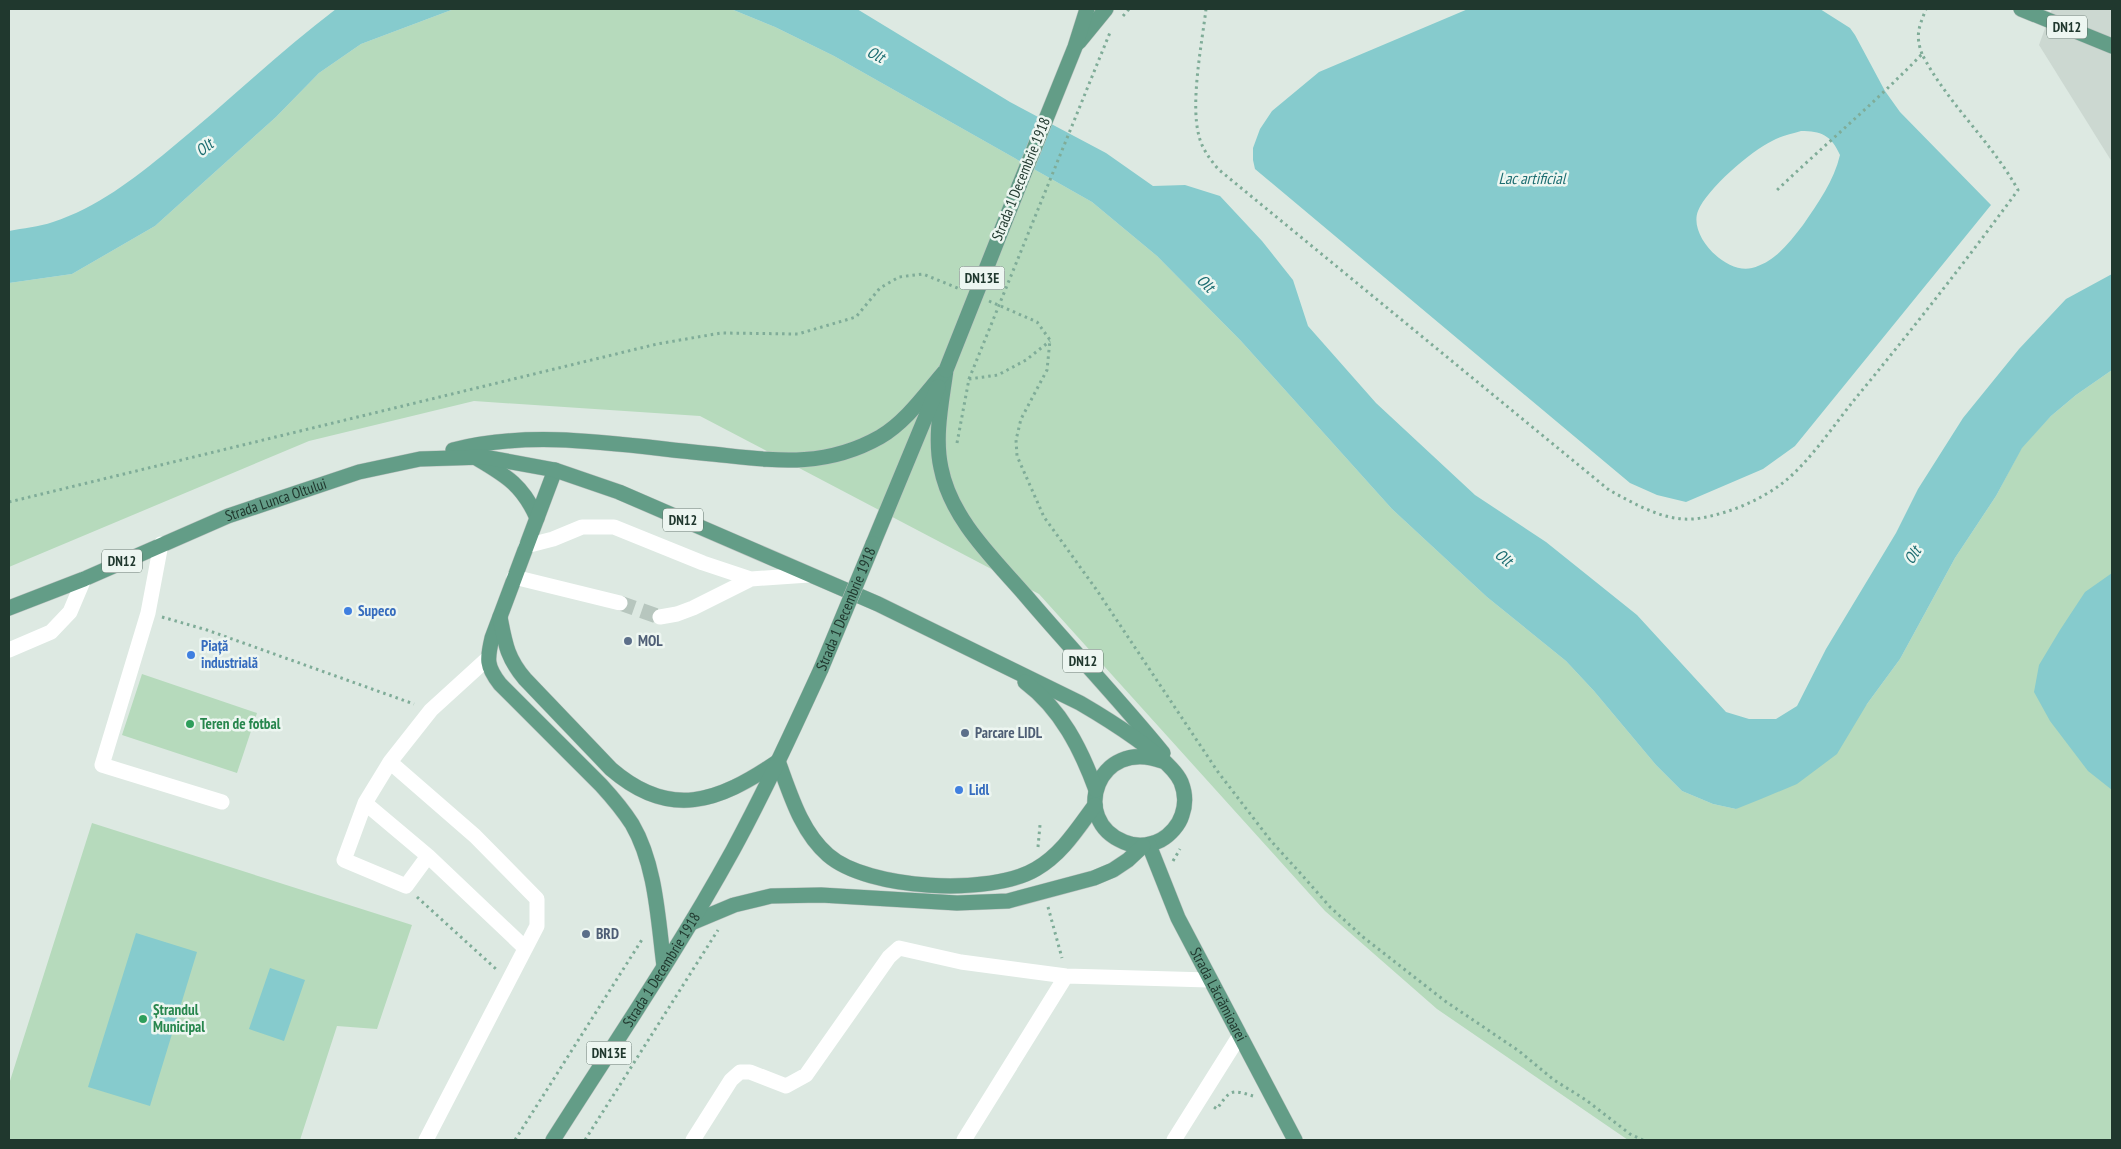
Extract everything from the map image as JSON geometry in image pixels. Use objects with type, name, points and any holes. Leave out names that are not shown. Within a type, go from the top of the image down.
[{"type":"main road","name":"Strada 1 Decembrie 1918","points":[[553,1140],[691,923],[733,849],[778,761],[821,669],[946,370],[1075,46],[1086,9]]},
{"type":"main road","name":"Strada 1 Decembrie 1918","points":[[1075,46],[1106,9]]},
{"type":"main road","name":"DN12","points":[[2021,9],[2112,46]]},
{"type":"main road","name":"DN12","points":[[946,370],[940,418],[940,467],[947,490],[959,514],[1002,569],[1136,719],[1164,754],[1167,765]]},
{"type":"main road","points":[[420,459],[487,443],[540,439],[775,460],[829,458],[854,450],[882,436],[906,416],[946,370]]},
{"type":"main road","points":[[473,456],[506,475],[519,486],[531,504],[537,518]]},
{"type":"main road","name":"Strada Lunca Oltului","points":[[9,608],[84,579],[228,516],[359,472],[420,459],[473,456],[503,459],[555,470]]},
{"type":"main road","name":"DN12","points":[[555,470],[618,492],[914,621],[1080,703],[1127,732],[1167,765]]},
{"type":"main road","points":[[555,470],[492,638],[488,659],[491,672],[500,684],[617,802],[632,825],[644,849],[650,870],[664,966]]},
{"type":"main road","points":[[500,617],[506,650],[524,679],[611,769],[626,781],[647,794],[668,800],[692,800],[711,796],[742,784],[778,761],[799,814],[819,847],[828,856],[844,866],[858,872],[896,882],[925,885],[985,885],[1025,875],[1049,860],[1063,847],[1095,797],[1101,777],[1110,767],[1122,759],[1135,756],[1149,756],[1167,765],[1180,781],[1184,794],[1184,808],[1180,821],[1167,836],[1146,845],[1114,870],[1044,893],[994,903],[794,895],[771,896],[734,905],[691,923]]},
{"type":"main road","name":"DN12","points":[[1006,668],[1031,686],[1068,728],[1084,756],[1095,797]]},
{"type":"main road","points":[[1095,797],[1098,818],[1111,835],[1129,844],[1146,845]]},
{"type":"main road","name":"Strada Lăcrămioarei","points":[[1146,845],[1178,918],[1209,980],[1295,1140]]},
{"type":"street","points":[[526,546],[553,539],[582,527],[614,527],[703,563],[751,579],[809,575]]},
{"type":"street","points":[[161,544],[148,613],[102,765],[222,802]]},
{"type":"street","points":[[514,577],[620,604]]},
{"type":"street","points":[[9,650],[51,632],[70,612],[84,579]]},
{"type":"street","points":[[660,617],[677,614],[693,608],[751,579]]},
{"type":"street","points":[[428,856],[406,886],[344,860],[365,803],[390,762],[431,710],[488,659]]},
{"type":"street","points":[[390,762],[475,836],[537,899],[537,926],[426,1140]]},
{"type":"street","points":[[365,803],[428,856],[525,948]]},
{"type":"street","points":[[693,1140],[731,1080],[740,1072],[750,1072],[786,1086],[806,1075],[889,957],[899,948],[961,962],[1066,976],[1209,980]]},
{"type":"street","points":[[964,1140],[1066,976]]},
{"type":"street","points":[[1174,1140],[1240,1035]]},
{"type":"path","points":[[1206,9],[1199,64],[1196,114],[1199,136],[1208,156],[1218,169],[1609,490],[1655,513],[1680,519],[1701,518],[1744,505],[1762,497],[1785,481],[1819,445],[1902,343],[2018,190],[2009,174],[1962,112],[1922,54],[1918,42],[1918,31],[1926,9]]},
{"type":"path","points":[[1050,340],[1026,360],[998,375],[969,379],[1111,30]]},
{"type":"path","points":[[1775,192],[1829,141],[1888,90],[1922,54]]},
{"type":"path","points":[[9,502],[657,344],[721,332],[798,334],[856,317],[880,288],[900,276],[923,274],[966,291]]},
{"type":"path","points":[[983,298],[1037,322],[1050,340],[1047,370],[1021,419],[1016,440],[1017,456],[1044,517],[1096,589],[1218,772],[1284,855],[1330,907],[1363,937],[1445,1001],[1519,1051],[1554,1080],[1586,1100],[1630,1134],[1643,1140]]},
{"type":"path","points":[[148,613],[207,630],[431,710]]},
{"type":"path","points":[[406,886],[508,980]]},
{"type":"path","points":[[1044,893],[1066,976]]},
{"type":"path","points":[[585,1140],[734,905]]},
{"type":"path","points":[[515,1140],[657,916]]},
{"type":"path","points":[[1200,1098],[1217,1109],[1226,1095],[1238,1091],[1254,1096]]},
{"type":"shaded area","points":[[2052,9],[2112,9],[2112,162],[2039,45]]},
{"type":"green space","points":[[454,9],[731,9],[775,27],[834,56],[1092,202],[1157,256],[1241,341],[1392,509],[1487,597],[1566,661],[1594,691],[1656,765],[1682,791],[1713,804],[1736,809],[1867,704],[1900,659],[1955,558],[1996,496],[2022,447],[2051,416],[2076,395],[2112,370],[2112,1140],[1628,1140],[1437,1009],[1325,911],[1039,594],[700,416],[474,401],[309,441],[9,567],[9,283],[72,274],[155,226],[276,117],[319,73],[361,44]]},
{"type":"green space","name":"Teren de fotbal","points":[[142,674],[257,713],[237,773],[122,735]]},
{"type":"green space","points":[[92,823],[412,925],[377,1029],[337,1026],[300,1140],[9,1140],[9,1084]]},
{"type":"water","name":"Olt","points":[[336,9],[454,9],[361,44],[319,73],[276,117],[155,226],[72,274],[9,283],[9,231],[53,222],[84,209],[114,192],[169,150],[293,43]]},
{"type":"water","name":"Olt","points":[[731,9],[857,9],[1010,102],[1106,153],[1153,186],[1185,185],[1220,196],[1262,241],[1293,280],[1308,326],[1376,403],[1475,495],[1546,542],[1637,615],[1726,712],[1749,719],[1776,719],[1797,706],[1826,649],[1896,533],[1918,489],[1963,418],[2019,349],[2066,299],[2112,274],[2112,370],[2076,395],[2051,416],[2022,448],[1996,496],[1955,558],[1900,659],[1867,704],[1837,754],[1797,784],[1761,799],[1736,809],[1713,804],[1682,791],[1656,765],[1594,691],[1566,661],[1487,597],[1392,509],[1241,341],[1157,256],[1092,202],[834,56],[775,27]]},
{"type":"water","name":"Lac artificial","points":[[1468,9],[1820,9],[1850,28],[1885,91],[1900,112],[1991,205],[1795,446],[1763,469],[1686,502],[1657,495],[1630,483],[1255,169],[1253,148],[1260,129],[1272,111],[1319,72]],"holes":[[[1801,131],[1820,133],[1825,136],[1837,148],[1840,155],[1825,192],[1803,225],[1775,257],[1752,268],[1742,269],[1721,260],[1704,242],[1699,231],[1696,221],[1698,211],[1703,202],[1730,172],[1753,153],[1775,139]]]},
{"type":"water","points":[[2112,573],[2112,790],[2088,771],[2050,721],[2034,692],[2039,665],[2060,630],[2085,592]]},
{"type":"water","name":"Ștrandul Municipal","points":[[136,933],[197,952],[150,1106],[88,1087]]},
{"type":"water","points":[[270,968],[305,980],[284,1041],[249,1029]]},
{"type":"tunnel","points":[[620,603],[660,617]]},
{"type":"place","name":"Supeco","points":[[348,611]]},
{"type":"place","name":"MOL","points":[[628,641]]},
{"type":"place","name":"Piață industrială","points":[[191,655]]},
{"type":"place","name":"Teren de fotbal","points":[[190,724]]},
{"type":"place","name":"Parcare LIDL","points":[[965,733]]},
{"type":"place","name":"Lidl","points":[[959,790]]},
{"type":"place","name":"BRD","points":[[586,934]]},
{"type":"place","name":"Ștrandul Municipal","points":[[143,1019]]}]
